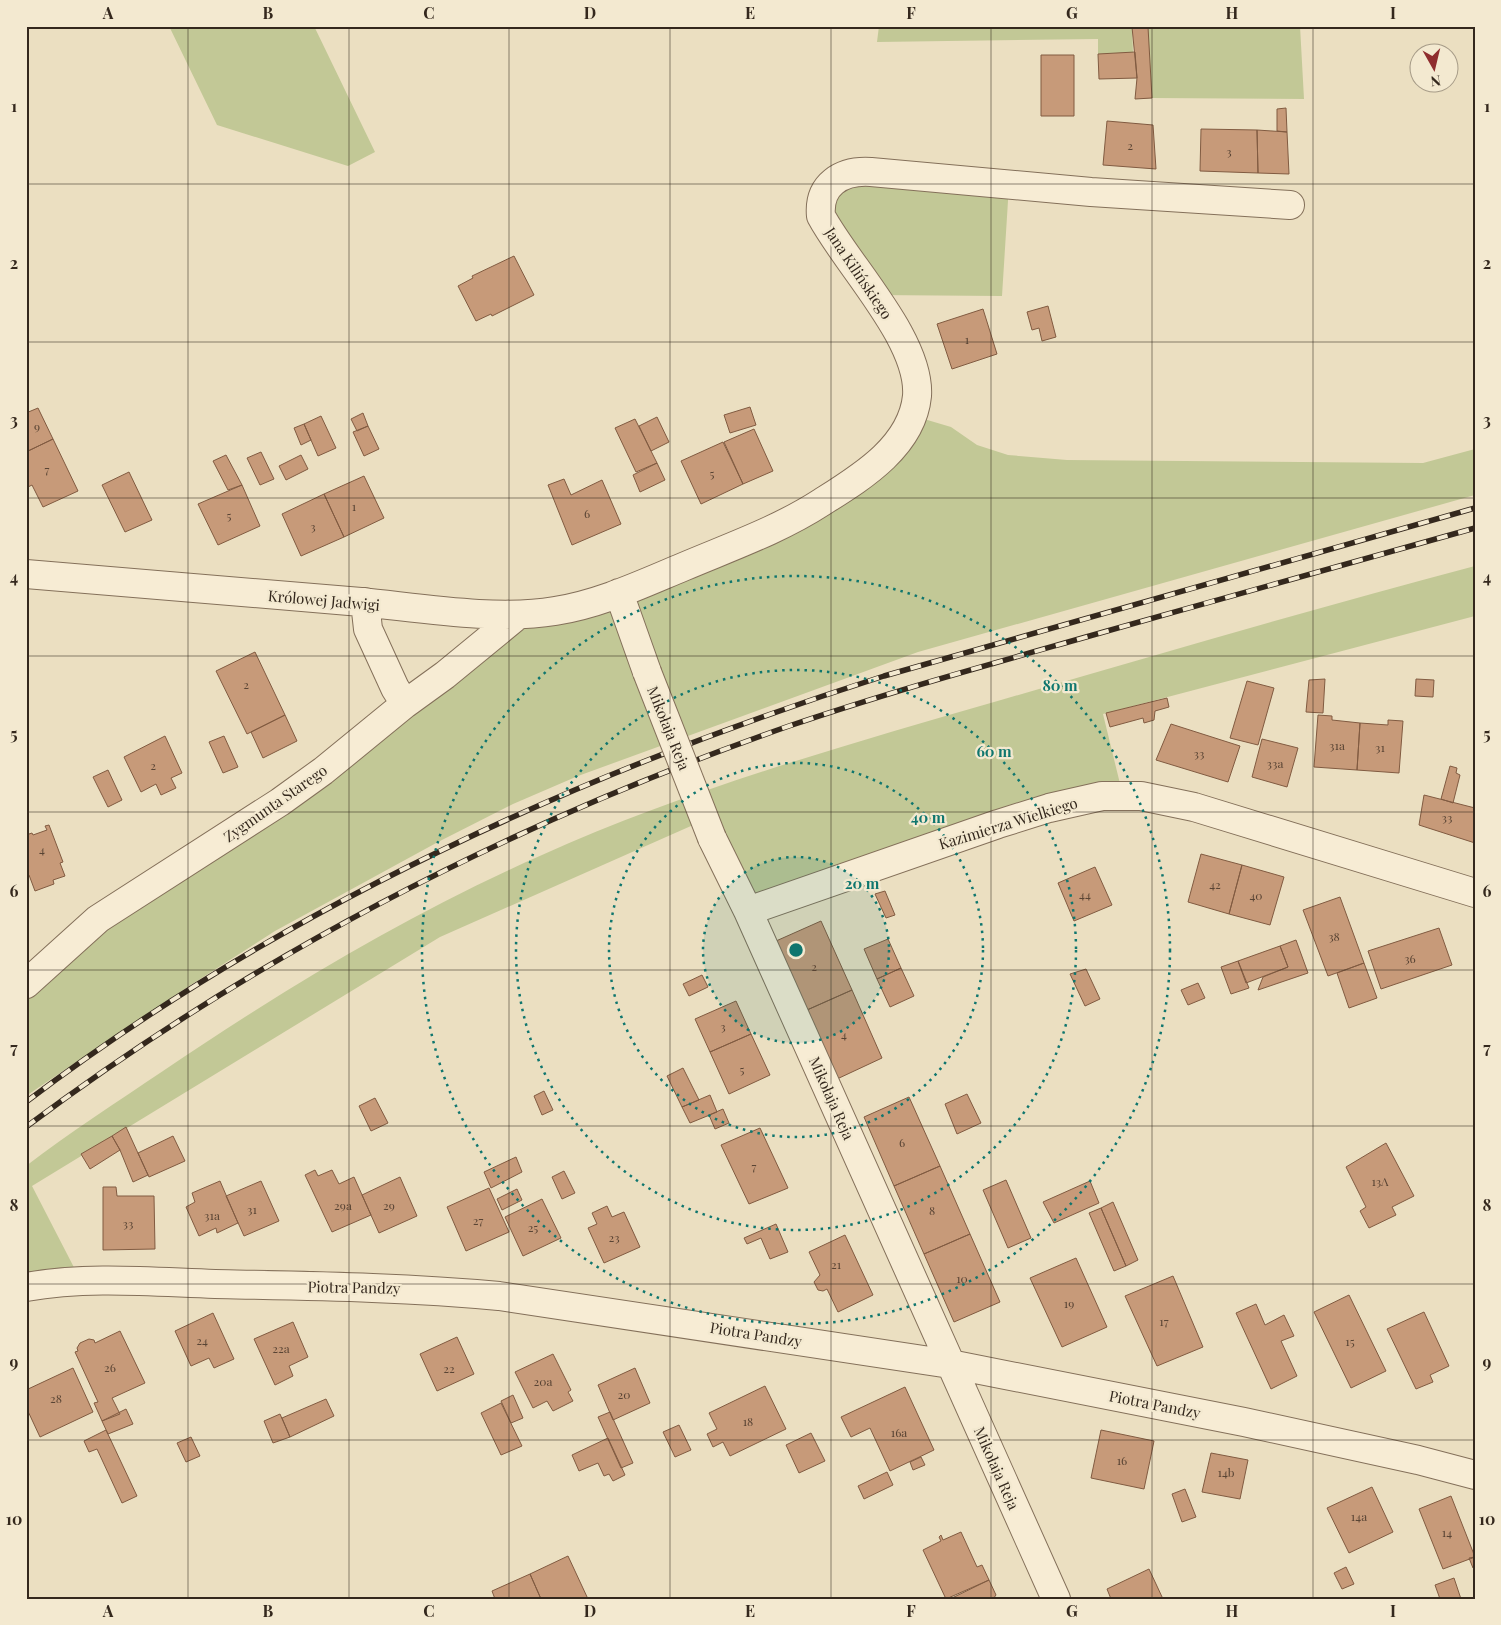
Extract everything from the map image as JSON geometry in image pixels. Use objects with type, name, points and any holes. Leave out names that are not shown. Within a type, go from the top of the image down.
[{"type":"street","name":"Jana Kilińskiego","points":[[618,593],[771,531],[812,509],[852,483],[886,456],[911,418],[916,397],[916,382],[900,336],[887,313],[821,216],[820,204],[824,190],[835,180],[865,172],[1091,192],[1290,205]]},
{"type":"street","name":"Królowej Jadwigi","points":[[26,574],[365,602],[410,608],[518,615],[556,611],[618,593]]},
{"type":"street","name":"Mikołaja Reja","points":[[618,593],[712,838],[748,911],[1056,1599]]},
{"type":"street","points":[[365,602],[368,629],[395,688],[405,704]]},
{"type":"street","name":"Zygmunta Starego","points":[[26,984],[98,918],[280,802],[323,771],[518,615]]},
{"type":"street","name":"Kazimierza Wielkiego","points":[[748,911],[998,824],[1049,808],[1102,796],[1141,796],[1194,806],[1475,893]]},
{"type":"street","name":"Piotra Pandzy","points":[[26,1288],[82,1281],[425,1289],[509,1297],[950,1364],[1244,1422],[1418,1460],[1475,1475]]},
{"type":"green space","points":[[169,26],[314,26],[375,152],[348,166],[217,125]]},
{"type":"green space","points":[[879,26],[1300,26],[1304,99],[1152,98],[1147,27],[1132,27],[1133,53],[1098,54],[1098,39],[877,42]]},
{"type":"green space","points":[[835,180],[1009,185],[1002,296],[874,295],[824,190]]},
{"type":"green space","points":[[924,419],[951,427],[977,445],[1008,455],[1067,460],[1423,463],[1475,449],[1475,495],[918,652],[578,776],[513,804],[438,842],[275,931],[186,988],[26,1096],[26,984],[518,615],[771,531]]},
{"type":"green space","points":[[1475,566],[1475,616],[1103,714],[1123,796],[748,911],[709,818],[440,937],[32,1186],[81,1281],[26,1287],[26,1166],[94,1117],[254,1011],[348,954],[443,902],[542,855],[598,831],[711,789],[826,751],[1178,648]]},
{"type":"building","points":[[1132,27],[1148,27],[1152,98],[1135,99],[1137,78]]},
{"type":"building","points":[[1135,52],[1137,78],[1099,79],[1098,54]]},
{"type":"building","points":[[1041,55],[1074,55],[1074,116],[1041,116]]},
{"type":"building","points":[[1286,108],[1287,132],[1277,131],[1277,109]]},
{"type":"building","points":[[1107,121],[1153,125],[1156,169],[1103,165]]},
{"type":"building","points":[[1201,129],[1257,130],[1258,173],[1200,171]]},
{"type":"building","points":[[1257,130],[1287,132],[1289,174],[1258,173]]},
{"type":"building","points":[[514,256],[534,295],[492,316],[491,314],[476,321],[458,286],[473,278],[472,276]]},
{"type":"building","points":[[1048,306],[1056,337],[1042,341],[1039,328],[1032,330],[1027,312]]},
{"type":"building","points":[[983,309],[997,354],[952,369],[937,324]]},
{"type":"building","points":[[750,407],[756,425],[730,433],[724,415]]},
{"type":"building","points":[[38,408],[53,439],[26,452],[26,413]]},
{"type":"building","points":[[363,413],[368,426],[357,431],[351,419]]},
{"type":"building","points":[[321,416],[336,448],[318,456],[304,424]]},
{"type":"building","points":[[657,417],[669,442],[651,451],[639,426]]},
{"type":"building","points":[[635,419],[657,463],[636,472],[615,428]]},
{"type":"building","points":[[304,424],[311,440],[301,445],[294,428]]},
{"type":"building","points":[[368,426],[379,449],[364,456],[353,432]]},
{"type":"building","points":[[754,429],[773,471],[743,484],[724,442]]},
{"type":"building","points":[[53,439],[78,491],[43,507],[32,485],[26,488],[26,452]]},
{"type":"building","points":[[723,442],[743,484],[701,504],[681,461]]},
{"type":"building","points":[[261,452],[274,479],[260,485],[247,458]]},
{"type":"building","points":[[226,455],[242,485],[228,490],[213,461]]},
{"type":"building","points":[[301,455],[308,469],[286,480],[279,466]]},
{"type":"building","points":[[657,463],[665,480],[640,492],[633,475]]},
{"type":"building","points":[[129,472],[152,520],[125,532],[102,485]]},
{"type":"building","points":[[364,476],[384,518],[344,537],[324,494]]},
{"type":"building","points":[[564,479],[571,495],[602,480],[621,524],[572,545],[548,485]]},
{"type":"building","points":[[242,485],[260,526],[218,545],[198,504]]},
{"type":"building","points":[[324,494],[344,537],[301,556],[282,514]]},
{"type":"building","points":[[255,652],[285,715],[247,734],[216,671]]},
{"type":"building","points":[[1325,679],[1323,713],[1306,712],[1309,680]]},
{"type":"building","points":[[1416,679],[1434,680],[1433,697],[1415,696]]},
{"type":"building","points":[[1247,681],[1274,688],[1258,745],[1230,738]]},
{"type":"building","points":[[1167,698],[1169,707],[1155,711],[1154,720],[1144,723],[1143,718],[1110,727],[1106,713]]},
{"type":"building","points":[[285,715],[297,741],[263,758],[251,732]]},
{"type":"building","points":[[1318,715],[1332,716],[1332,720],[1360,723],[1357,770],[1314,767]]},
{"type":"building","points":[[1388,720],[1403,721],[1399,773],[1357,770],[1360,723],[1388,725]]},
{"type":"building","points":[[1171,724],[1240,746],[1228,782],[1156,760]]},
{"type":"building","points":[[165,736],[182,773],[171,778],[176,788],[161,795],[156,784],[141,792],[124,757]]},
{"type":"building","points":[[224,736],[238,767],[223,773],[209,742]]},
{"type":"building","points":[[1262,739],[1298,748],[1287,787],[1252,777]]},
{"type":"building","points":[[1450,766],[1457,768],[1456,773],[1460,775],[1453,803],[1441,799]]},
{"type":"building","points":[[108,770],[122,800],[108,807],[93,777]]},
{"type":"building","points":[[1424,795],[1475,808],[1475,843],[1419,825]]},
{"type":"building","points":[[49,825],[63,862],[60,863],[65,876],[53,880],[54,884],[35,891],[29,875],[26,877],[26,835],[32,833],[33,835],[47,830],[45,826]]},
{"type":"building","points":[[1201,854],[1242,865],[1229,914],[1188,902]]},
{"type":"building","points":[[1242,865],[1284,877],[1270,925],[1229,914]]},
{"type":"building","points":[[1095,867],[1112,905],[1074,921],[1058,883]]},
{"type":"building","points":[[885,891],[895,915],[886,918],[875,894]]},
{"type":"building","points":[[1340,897],[1364,963],[1328,976],[1303,910]]},
{"type":"building","points":[[821,921],[852,990],[807,1010],[776,941]]},
{"type":"building","points":[[1439,928],[1452,965],[1381,989],[1368,951]]},
{"type":"building","points":[[888,939],[901,968],[877,979],[864,949]]},
{"type":"building","points":[[1296,940],[1308,973],[1258,990],[1263,977],[1288,967],[1280,946]]},
{"type":"building","points":[[1280,946],[1288,967],[1246,983],[1238,961]]},
{"type":"building","points":[[1238,961],[1249,988],[1231,994],[1221,967]]},
{"type":"building","points":[[1364,963],[1377,998],[1349,1008],[1337,973]]},
{"type":"building","points":[[901,968],[914,996],[890,1007],[877,979]]},
{"type":"building","points":[[1086,969],[1100,999],[1085,1006],[1070,974]]},
{"type":"building","points":[[702,975],[708,987],[689,996],[683,984]]},
{"type":"building","points":[[1198,983],[1205,998],[1188,1005],[1181,990]]},
{"type":"building","points":[[852,990],[882,1058],[837,1079],[807,1010]]},
{"type":"building","points":[[736,1001],[751,1034],[710,1052],[695,1019]]},
{"type":"building","points":[[751,1034],[770,1075],[729,1094],[710,1052]]},
{"type":"building","points":[[683,1068],[699,1100],[682,1107],[667,1076]]},
{"type":"building","points":[[544,1091],[553,1110],[542,1115],[534,1096]]},
{"type":"building","points":[[967,1094],[981,1123],[957,1134],[945,1104]]},
{"type":"building","points":[[710,1095],[717,1112],[690,1123],[682,1107]]},
{"type":"building","points":[[909,1097],[940,1166],[894,1186],[864,1117]]},
{"type":"building","points":[[375,1098],[388,1123],[371,1131],[359,1106]]},
{"type":"building","points":[[723,1109],[729,1123],[715,1129],[709,1115]]},
{"type":"building","points":[[126,1127],[148,1175],[133,1182],[112,1136]]},
{"type":"building","points":[[760,1128],[788,1188],[749,1204],[721,1145]]},
{"type":"building","points":[[112,1136],[120,1150],[90,1169],[81,1154]]},
{"type":"building","points":[[173,1136],[185,1161],[149,1177],[138,1153]]},
{"type":"building","points":[[1386,1143],[1414,1196],[1392,1207],[1396,1215],[1369,1228],[1360,1211],[1366,1207],[1346,1167]]},
{"type":"building","points":[[516,1157],[522,1172],[491,1188],[484,1172]]},
{"type":"building","points":[[940,1166],[970,1234],[924,1254],[894,1186]]},
{"type":"building","points":[[315,1170],[318,1176],[332,1170],[339,1184],[354,1177],[371,1215],[332,1232],[305,1175]]},
{"type":"building","points":[[564,1171],[575,1193],[562,1199],[552,1177]]},
{"type":"building","points":[[400,1177],[417,1216],[379,1233],[362,1195]]},
{"type":"building","points":[[1006,1180],[1031,1238],[1008,1248],[983,1190]]},
{"type":"building","points":[[220,1181],[238,1223],[217,1233],[216,1228],[199,1236],[186,1207],[195,1202],[192,1193]]},
{"type":"building","points":[[261,1181],[279,1221],[244,1236],[226,1196]]},
{"type":"building","points":[[1090,1181],[1099,1203],[1054,1223],[1043,1202]]},
{"type":"building","points":[[103,1187],[116,1187],[117,1196],[154,1196],[155,1249],[103,1250]]},
{"type":"building","points":[[489,1188],[509,1232],[466,1251],[447,1207]]},
{"type":"building","points":[[517,1189],[522,1200],[502,1210],[497,1199]]},
{"type":"building","points":[[542,1199],[561,1238],[523,1256],[505,1217]]},
{"type":"building","points":[[1113,1202],[1138,1260],[1126,1266],[1101,1208]]},
{"type":"building","points":[[607,1206],[612,1217],[624,1212],[640,1247],[604,1263],[588,1228],[597,1224],[592,1213]]},
{"type":"building","points":[[1101,1208],[1126,1266],[1114,1271],[1089,1213]]},
{"type":"building","points":[[776,1224],[788,1252],[770,1259],[761,1238],[747,1244],[744,1238]]},
{"type":"building","points":[[970,1234],[1000,1302],[954,1322],[924,1254]]},
{"type":"building","points":[[845,1235],[873,1295],[838,1312],[827,1289],[823,1291],[818,1290],[814,1282],[820,1275],[809,1252]]},
{"type":"building","points":[[1076,1258],[1107,1327],[1062,1347],[1030,1278]]},
{"type":"building","points":[[1173,1276],[1203,1347],[1157,1366],[1125,1296]]},
{"type":"building","points":[[1349,1295],[1386,1371],[1351,1388],[1314,1312]]},
{"type":"building","points":[[1256,1304],[1265,1325],[1284,1315],[1294,1336],[1281,1341],[1297,1376],[1271,1389],[1236,1313]]},
{"type":"building","points":[[1424,1312],[1449,1366],[1430,1375],[1433,1382],[1416,1389],[1387,1329]]},
{"type":"building","points":[[213,1313],[234,1359],[214,1368],[209,1358],[191,1366],[175,1331]]},
{"type":"building","points":[[293,1322],[308,1357],[289,1366],[293,1376],[275,1385],[254,1339]]},
{"type":"building","points":[[120,1331],[145,1383],[112,1398],[120,1414],[102,1421],[94,1403],[98,1402],[75,1352],[78,1351],[77,1348],[80,1343],[89,1339],[94,1340],[95,1343]]},
{"type":"building","points":[[457,1337],[474,1374],[437,1391],[420,1354]]},
{"type":"building","points":[[553,1354],[571,1390],[568,1392],[573,1401],[553,1411],[547,1401],[533,1408],[515,1372]]},
{"type":"building","points":[[73,1368],[93,1412],[40,1437],[26,1407],[26,1390]]},
{"type":"building","points":[[635,1368],[650,1403],[613,1420],[598,1385]]},
{"type":"building","points":[[765,1386],[786,1429],[730,1456],[723,1442],[713,1447],[707,1434],[717,1429],[709,1413]]},
{"type":"building","points":[[905,1387],[934,1450],[890,1471],[870,1428],[851,1437],[841,1417]]},
{"type":"building","points":[[513,1395],[523,1418],[511,1423],[501,1401]]},
{"type":"building","points":[[326,1399],[334,1416],[290,1437],[282,1418]]},
{"type":"building","points":[[501,1403],[522,1446],[501,1455],[481,1413]]},
{"type":"building","points":[[126,1409],[133,1424],[108,1434],[102,1421]]},
{"type":"building","points":[[610,1412],[633,1463],[621,1468],[598,1417]]},
{"type":"building","points":[[280,1414],[290,1437],[273,1443],[264,1421]]},
{"type":"building","points":[[679,1425],[691,1450],[675,1457],[663,1432]]},
{"type":"building","points":[[106,1430],[137,1496],[122,1503],[97,1449],[89,1452],[84,1441]]},
{"type":"building","points":[[1101,1430],[1154,1441],[1144,1489],[1091,1478]]},
{"type":"building","points":[[811,1433],[825,1461],[799,1473],[786,1445]]},
{"type":"building","points":[[191,1437],[200,1456],[186,1462],[177,1443]]},
{"type":"building","points":[[608,1438],[625,1475],[613,1481],[609,1474],[604,1476],[598,1463],[579,1471],[572,1455]]},
{"type":"building","points":[[1211,1453],[1248,1460],[1240,1499],[1202,1492]]},
{"type":"building","points":[[921,1457],[925,1465],[913,1470],[910,1462]]},
{"type":"building","points":[[887,1472],[893,1485],[864,1499],[858,1486]]},
{"type":"building","points":[[1372,1487],[1393,1532],[1349,1553],[1327,1508]]},
{"type":"building","points":[[1185,1489],[1196,1517],[1182,1522],[1172,1494]]},
{"type":"building","points":[[1451,1496],[1475,1557],[1443,1569],[1419,1509]]},
{"type":"building","points":[[961,1532],[977,1567],[982,1565],[989,1580],[946,1599],[923,1550],[941,1541],[939,1537],[941,1535],[943,1540]]},
{"type":"building","points":[[568,1556],[588,1599],[541,1599],[530,1574]]},
{"type":"building","points":[[1475,1557],[1475,1567],[1473,1568],[1469,1558]]},
{"type":"building","points":[[1346,1567],[1354,1584],[1342,1589],[1334,1573]]},
{"type":"building","points":[[1149,1569],[1163,1599],[1111,1599],[1107,1589]]},
{"type":"building","points":[[530,1574],[541,1599],[495,1599],[492,1591]]},
{"type":"building","points":[[1454,1578],[1461,1599],[1440,1599],[1435,1585]]},
{"type":"building","points":[[989,1580],[996,1595],[993,1599],[950,1599]]},
{"type":"railway","points":[[26,1102],[124,1032],[225,967],[330,908],[437,853],[546,802],[657,756],[770,714],[884,676],[1475,508]]},
{"type":"railway","points":[[26,1127],[114,1064],[204,1005],[297,949],[392,897],[489,849],[588,804],[688,763],[789,726],[864,702],[1475,528]]}]
